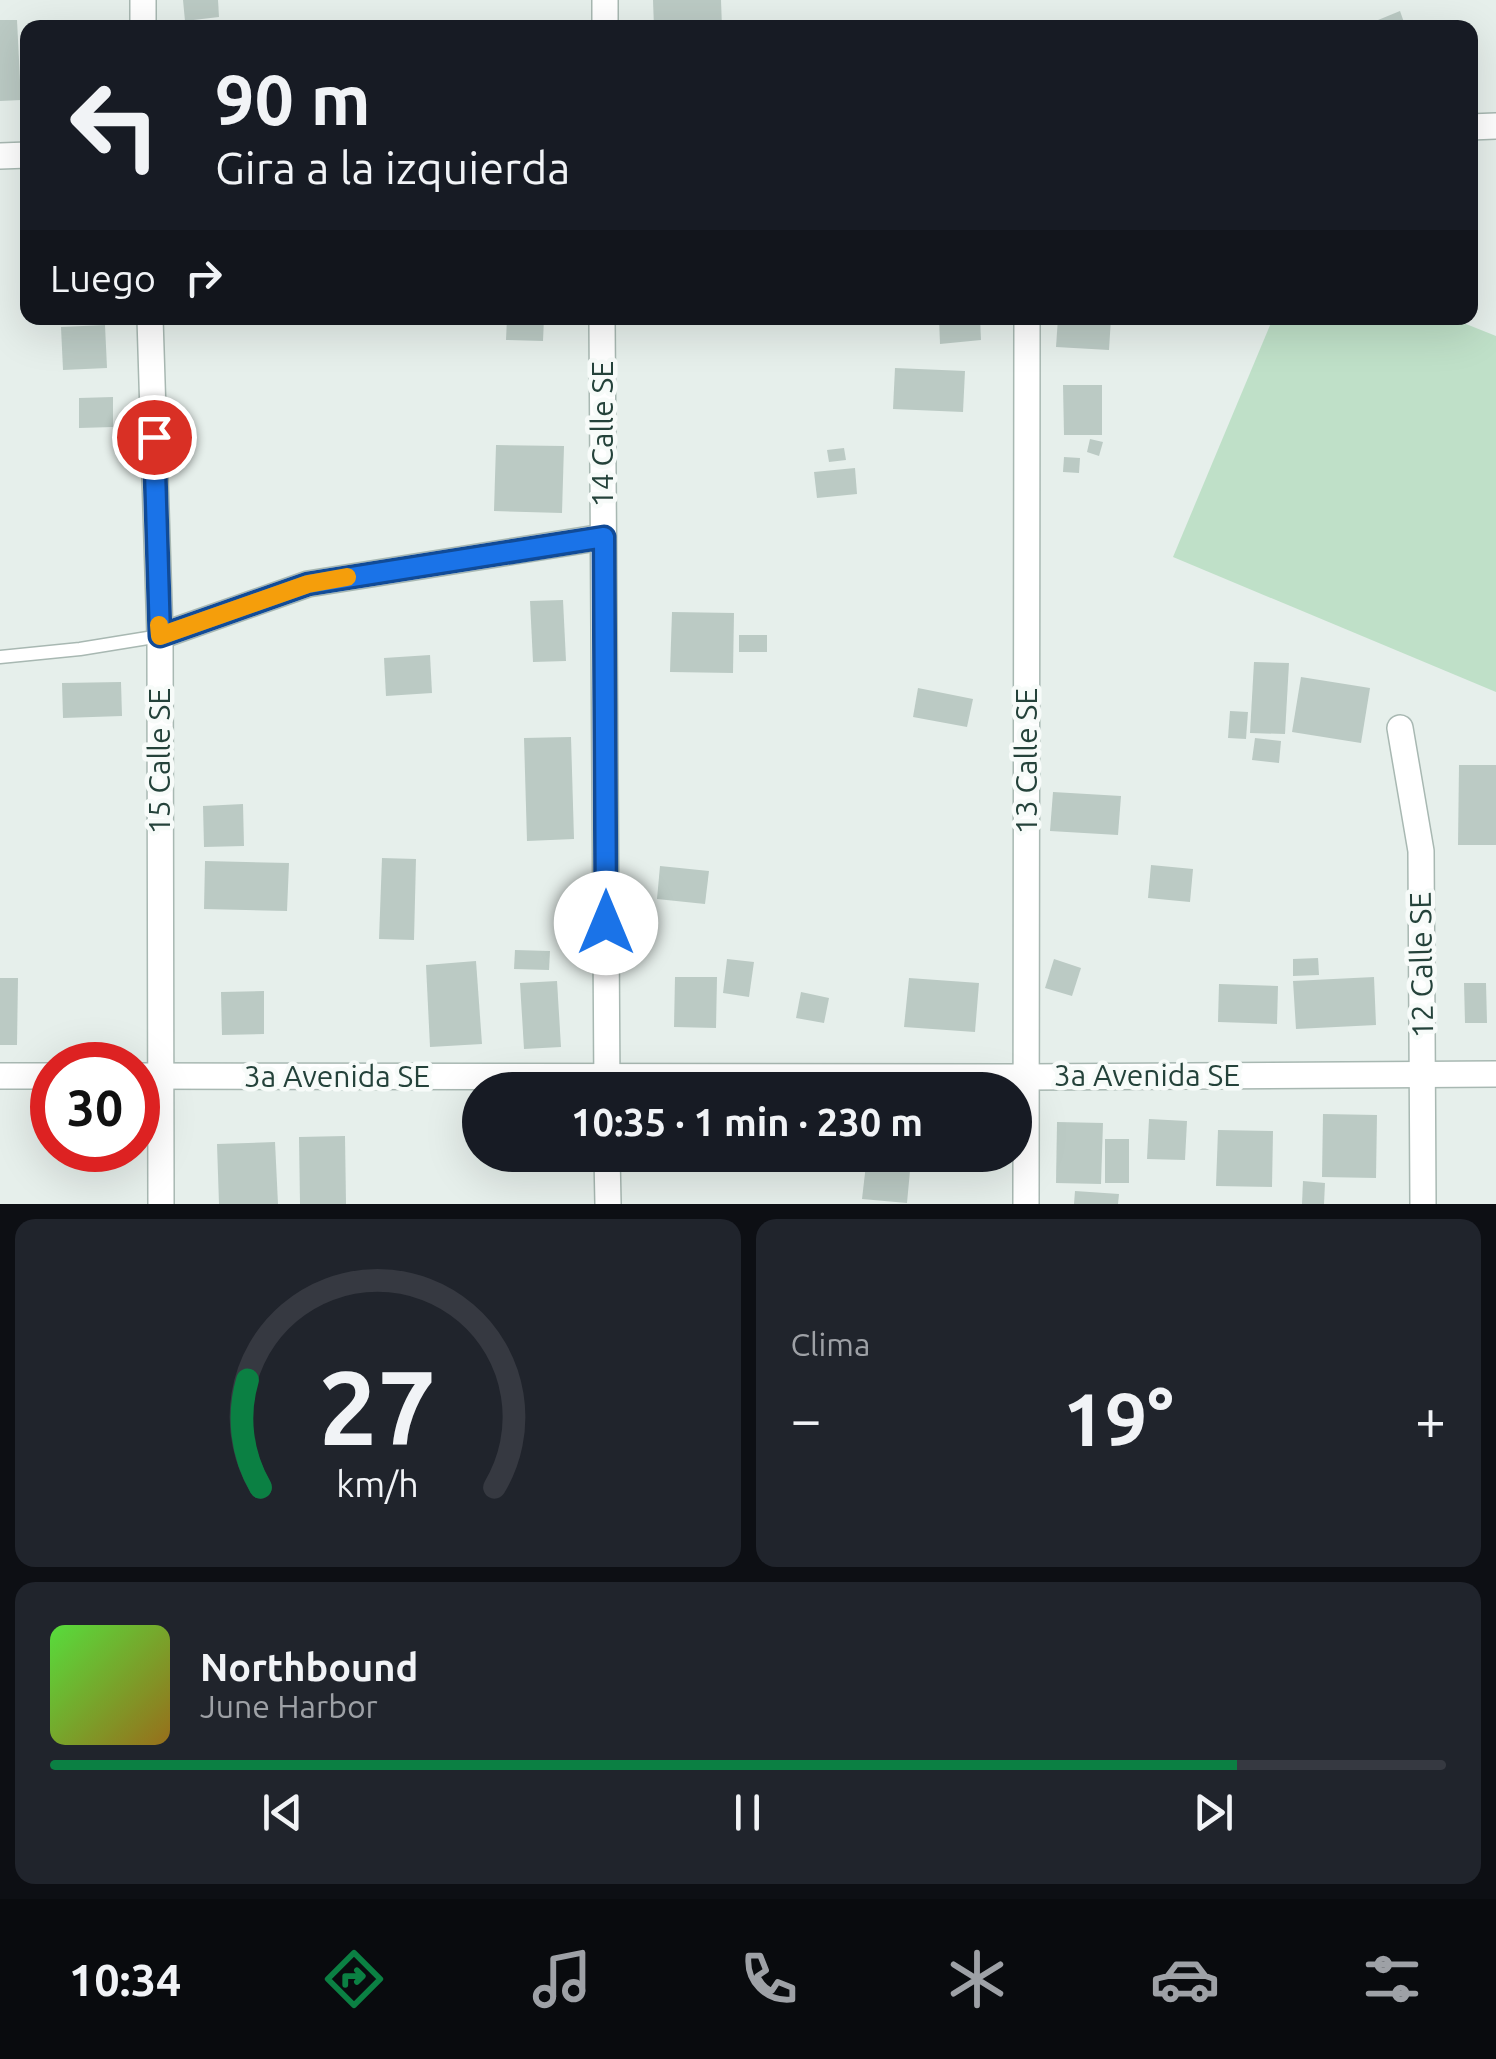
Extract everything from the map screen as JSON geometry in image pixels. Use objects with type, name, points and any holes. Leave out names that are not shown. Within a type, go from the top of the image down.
[{"type":"street","name":"15 Calle SE","points":[[149,1042],[160,636],[150,325]]},
{"type":"street","name":"14 Calle SE","points":[[602,325],[607,1072]]},
{"type":"street","name":"13 Calle SE","points":[[1026,1072],[1027,325]]},
{"type":"street","points":[[160,636],[308,584],[604,537]]},
{"type":"street","name":"12 Calle SE","points":[[1400,728],[1420,851],[1423,1204]]},
{"type":"street","name":"3a Avenida SE","points":[[1032,1077],[1496,1074]]},
{"type":"street","points":[[0,1076],[30,1076]]},
{"type":"street","name":"3a Avenida SE","points":[[160,1076],[462,1081]]},
{"type":"street","name":"15 Calle SE","points":[[158,1172],[162,1204]]},
{"type":"street","points":[[608,1172],[608,1204]]},
{"type":"street","name":"13 Calle SE","points":[[1026,1172],[1026,1204]]},
{"type":"lane","points":[[0,656],[80,650],[160,636]]},
{"type":"green space","points":[[1270,325],[1468,325],[1496,336],[1496,692],[1173,557]]},
{"type":"building","points":[[183,0],[218,0],[219,17],[185,20]]},
{"type":"building","points":[[653,0],[721,0],[722,20],[654,20]]},
{"type":"building","points":[[1400,11],[1403,20],[1378,20]]},
{"type":"building","points":[[0,20],[17,20],[20,100],[0,101]]},
{"type":"building","points":[[105,325],[107,368],[63,370],[61,327]]},
{"type":"building","points":[[507,325],[544,325],[543,341],[506,340]]},
{"type":"building","points":[[939,325],[980,325],[981,340],[940,344]]},
{"type":"building","points":[[1058,325],[1111,325],[1109,350],[1056,347]]},
{"type":"building","points":[[895,368],[965,371],[963,412],[893,409]]},
{"type":"building","points":[[1063,385],[1102,385],[1102,435],[1064,435]]},
{"type":"building","points":[[113,397],[113,427],[79,428],[79,398]]},
{"type":"building","points":[[1090,439],[1103,442],[1099,456],[1087,452]]},
{"type":"building","points":[[496,445],[564,446],[562,513],[494,511]]},
{"type":"building","points":[[844,448],[846,460],[829,462],[827,450]]},
{"type":"building","points":[[1064,457],[1080,458],[1079,473],[1063,472]]},
{"type":"building","points":[[855,468],[857,494],[817,498],[814,472]]},
{"type":"building","points":[[563,600],[566,661],[533,662],[530,601]]},
{"type":"building","points":[[672,612],[734,613],[733,673],[670,672]]},
{"type":"building","points":[[739,635],[767,635],[767,652],[739,652]]},
{"type":"building","points":[[430,655],[432,693],[386,696],[384,658]]},
{"type":"building","points":[[1254,662],[1289,663],[1285,734],[1250,733]]},
{"type":"building","points":[[1301,677],[1370,688],[1361,743],[1292,732]]},
{"type":"building","points":[[121,682],[122,716],[63,718],[62,683]]},
{"type":"building","points":[[918,688],[973,699],[967,727],[913,717]]},
{"type":"building","points":[[1230,711],[1248,712],[1246,739],[1228,738]]},
{"type":"building","points":[[571,737],[574,839],[527,841],[524,738]]},
{"type":"building","points":[[1255,738],[1281,741],[1279,763],[1252,760]]},
{"type":"building","points":[[1459,765],[1496,765],[1496,845],[1458,845]]},
{"type":"building","points":[[1053,792],[1121,796],[1118,835],[1050,831]]},
{"type":"building","points":[[243,804],[244,846],[204,847],[203,806]]},
{"type":"building","points":[[382,858],[416,859],[414,940],[379,939]]},
{"type":"building","points":[[205,861],[289,863],[287,911],[204,909]]},
{"type":"building","points":[[1151,865],[1193,869],[1190,902],[1148,898]]},
{"type":"building","points":[[660,866],[709,871],[705,904],[657,899]]},
{"type":"building","points":[[515,950],[550,951],[549,970],[514,969]]},
{"type":"building","points":[[1318,958],[1319,975],[1293,976],[1293,959]]},
{"type":"building","points":[[727,959],[754,962],[749,997],[723,993]]},
{"type":"building","points":[[1054,959],[1081,968],[1072,996],[1045,988]]},
{"type":"building","points":[[476,961],[482,1044],[430,1047],[426,965]]},
{"type":"building","points":[[675,977],[717,977],[716,1028],[674,1027]]},
{"type":"building","points":[[1374,977],[1376,1025],[1296,1029],[1293,981]]},
{"type":"building","points":[[0,978],[18,978],[17,1045],[0,1045]]},
{"type":"building","points":[[909,978],[979,983],[975,1032],[904,1027]]},
{"type":"building","points":[[557,981],[561,1047],[524,1049],[520,983]]},
{"type":"building","points":[[1464,983],[1486,983],[1487,1023],[1465,1023]]},
{"type":"building","points":[[1219,984],[1278,986],[1277,1024],[1218,1022]]},
{"type":"building","points":[[264,991],[264,1034],[222,1035],[221,992]]},
{"type":"building","points":[[801,992],[829,998],[824,1023],[796,1018]]},
{"type":"building","points":[[1323,1114],[1377,1115],[1376,1178],[1322,1177]]},
{"type":"building","points":[[1149,1119],[1187,1121],[1185,1160],[1147,1159]]},
{"type":"building","points":[[1057,1122],[1103,1123],[1101,1184],[1056,1183]]},
{"type":"building","points":[[1218,1130],[1273,1131],[1272,1187],[1216,1186]]},
{"type":"building","points":[[345,1136],[346,1204],[300,1204],[299,1137]]},
{"type":"building","points":[[1105,1139],[1129,1139],[1129,1183],[1105,1183]]},
{"type":"building","points":[[275,1142],[278,1204],[219,1204],[217,1144]]},
{"type":"building","points":[[865,1172],[910,1172],[907,1203],[862,1199]]},
{"type":"building","points":[[1303,1181],[1325,1183],[1324,1204],[1302,1204]]},
{"type":"building","points":[[1075,1191],[1119,1194],[1118,1204],[1074,1204]]},
{"type":"slow traffic","points":[[159,625],[160,636],[308,584],[347,577]]},
{"type":"route","points":[[154,437],[160,636],[308,584],[604,537],[606,923]]}]
